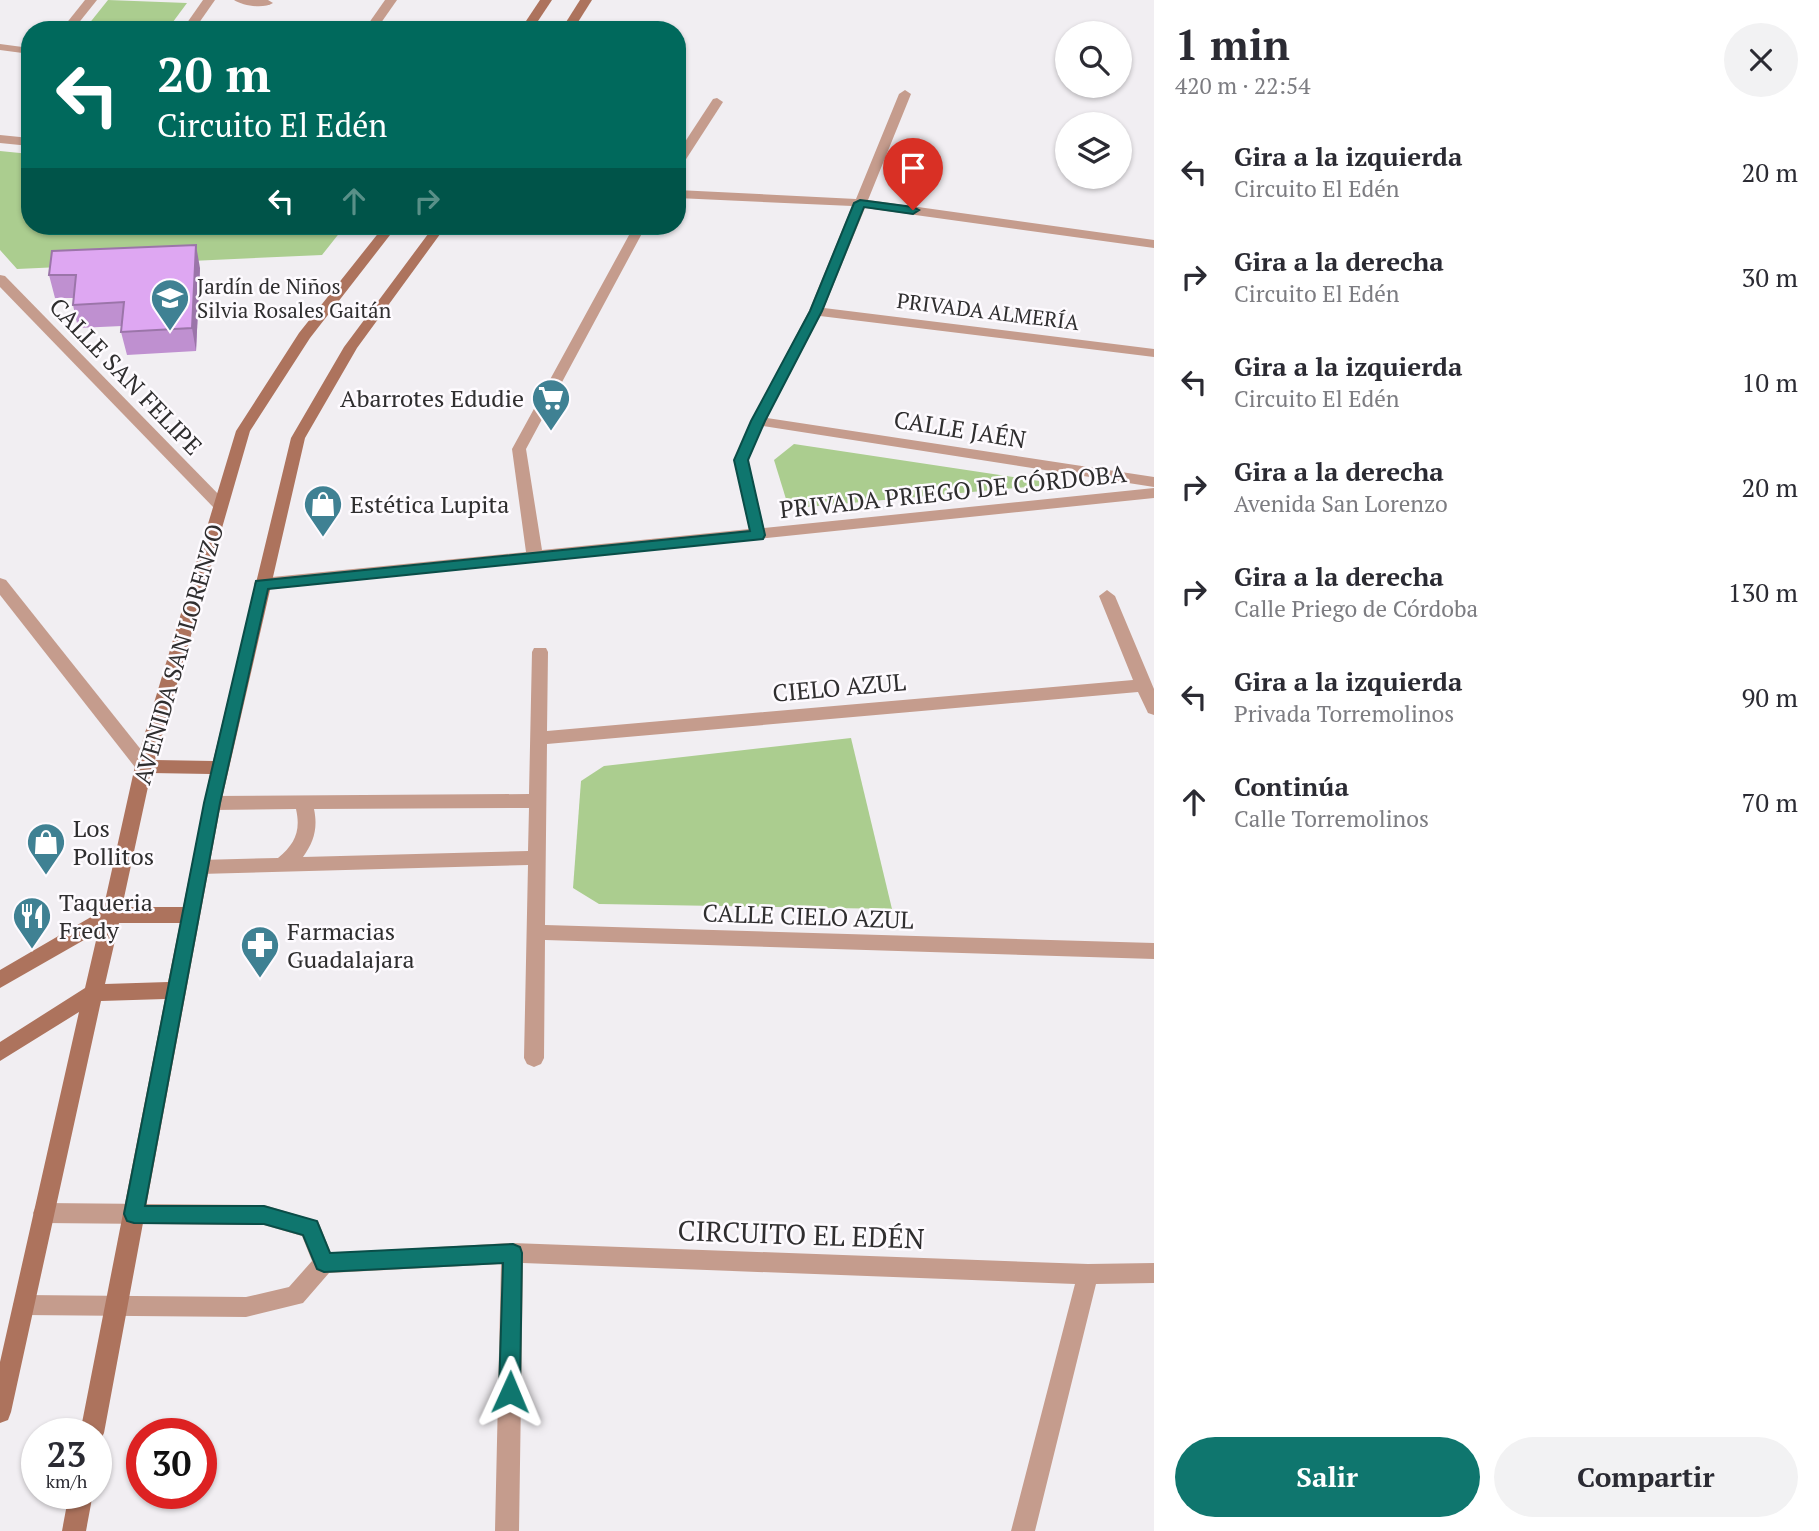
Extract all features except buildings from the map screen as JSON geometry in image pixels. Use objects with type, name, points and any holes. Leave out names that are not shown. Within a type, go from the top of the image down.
[{"type":"street","points":[[74,21],[91,0]]},
{"type":"street","points":[[194,21],[209,0]]},
{"type":"street","points":[[240,0],[267,3]]},
{"type":"street","points":[[376,21],[390,0]]},
{"type":"street","points":[[532,21],[546,0]]},
{"type":"street","points":[[573,21],[586,0]]},
{"type":"street","points":[[0,47],[21,50]]},
{"type":"street","points":[[758,535],[741,460],[758,421],[816,311],[905,94]]},
{"type":"street","points":[[686,150],[717,102]]},
{"type":"street","points":[[0,139],[21,141]]},
{"type":"street","points":[[686,194],[860,203],[1154,244]]},
{"type":"street","name":"AVENIDA SAN LORENZO","points":[[0,1412],[144,766],[243,431],[304,336],[384,235]]},
{"type":"street","points":[[95,1418],[212,803],[298,438],[351,347],[433,235]]},
{"type":"street","points":[[535,556],[519,449],[635,235]]},
{"type":"street","name":"CALLE SAN FELIPE","points":[[0,279],[220,505]]},
{"type":"street","name":"PRIVADA ALMERÍA","points":[[816,311],[1154,353]]},
{"type":"street","name":"CALLE JAÉN","points":[[758,421],[1154,482]]},
{"type":"street","name":"PRIVADA PRIEGO DE CÓRDOBA","points":[[262,584],[1154,493]]},
{"type":"street","points":[[0,584],[144,766],[220,768]]},
{"type":"street","points":[[1107,596],[1154,709]]},
{"type":"street","points":[[534,1058],[540,652]]},
{"type":"street","name":"CIELO AZUL","points":[[538,738],[1144,685]]},
{"type":"street","points":[[212,803],[537,801]]},
{"type":"street","points":[[284,863],[303,846],[307,835],[309,825],[303,803]]},
{"type":"street","points":[[200,867],[536,858]]},
{"type":"street","points":[[0,980],[110,915],[191,915]]},
{"type":"street","name":"CALLE CIELO AZUL","points":[[535,932],[1154,951]]},
{"type":"street","points":[[0,1052],[93,993],[177,990]]},
{"type":"street","points":[[24,1305],[246,1307],[295,1296],[324,1263],[310,1228],[264,1215],[44,1213]]},
{"type":"street","points":[[507,1531],[513,1253]]},
{"type":"street","name":"CIRCUITO EL EDÉN","points":[[324,1263],[513,1253],[1088,1274],[1154,1273]]},
{"type":"street","points":[[1023,1531],[1088,1274]]},
{"type":"street","points":[[74,1531],[78,1509]]},
{"type":"green space","points":[[108,0],[187,3],[174,21],[91,21]]},
{"type":"green space","points":[[0,151],[21,153],[21,235],[338,235],[322,255],[17,269],[0,250]]},
{"type":"green space","points":[[794,444],[1060,484],[807,507],[786,499],[774,460]]},
{"type":"green space","points":[[851,738],[892,909],[599,904],[573,888],[581,781],[604,766]]},
{"type":"place","name":"Jardín de Niños Silvia Rosales Gaitán","points":[[170,332]]},
{"type":"place","name":"Abarrotes Edudie","points":[[551,432]]},
{"type":"place","name":"Estética Lupita","points":[[323,538]]},
{"type":"place","name":"Los Pollitos","points":[[46,876]]},
{"type":"place","name":"Taqueria Fredy","points":[[32,950]]},
{"type":"place","name":"Farmacias Guadalajara","points":[[260,979]]},
{"type":"route","points":[[510,1392],[513,1253],[324,1263],[310,1228],[264,1215],[134,1214],[212,803],[262,584],[758,535],[741,460],[758,421],[816,311],[860,203],[913,210]]}]
